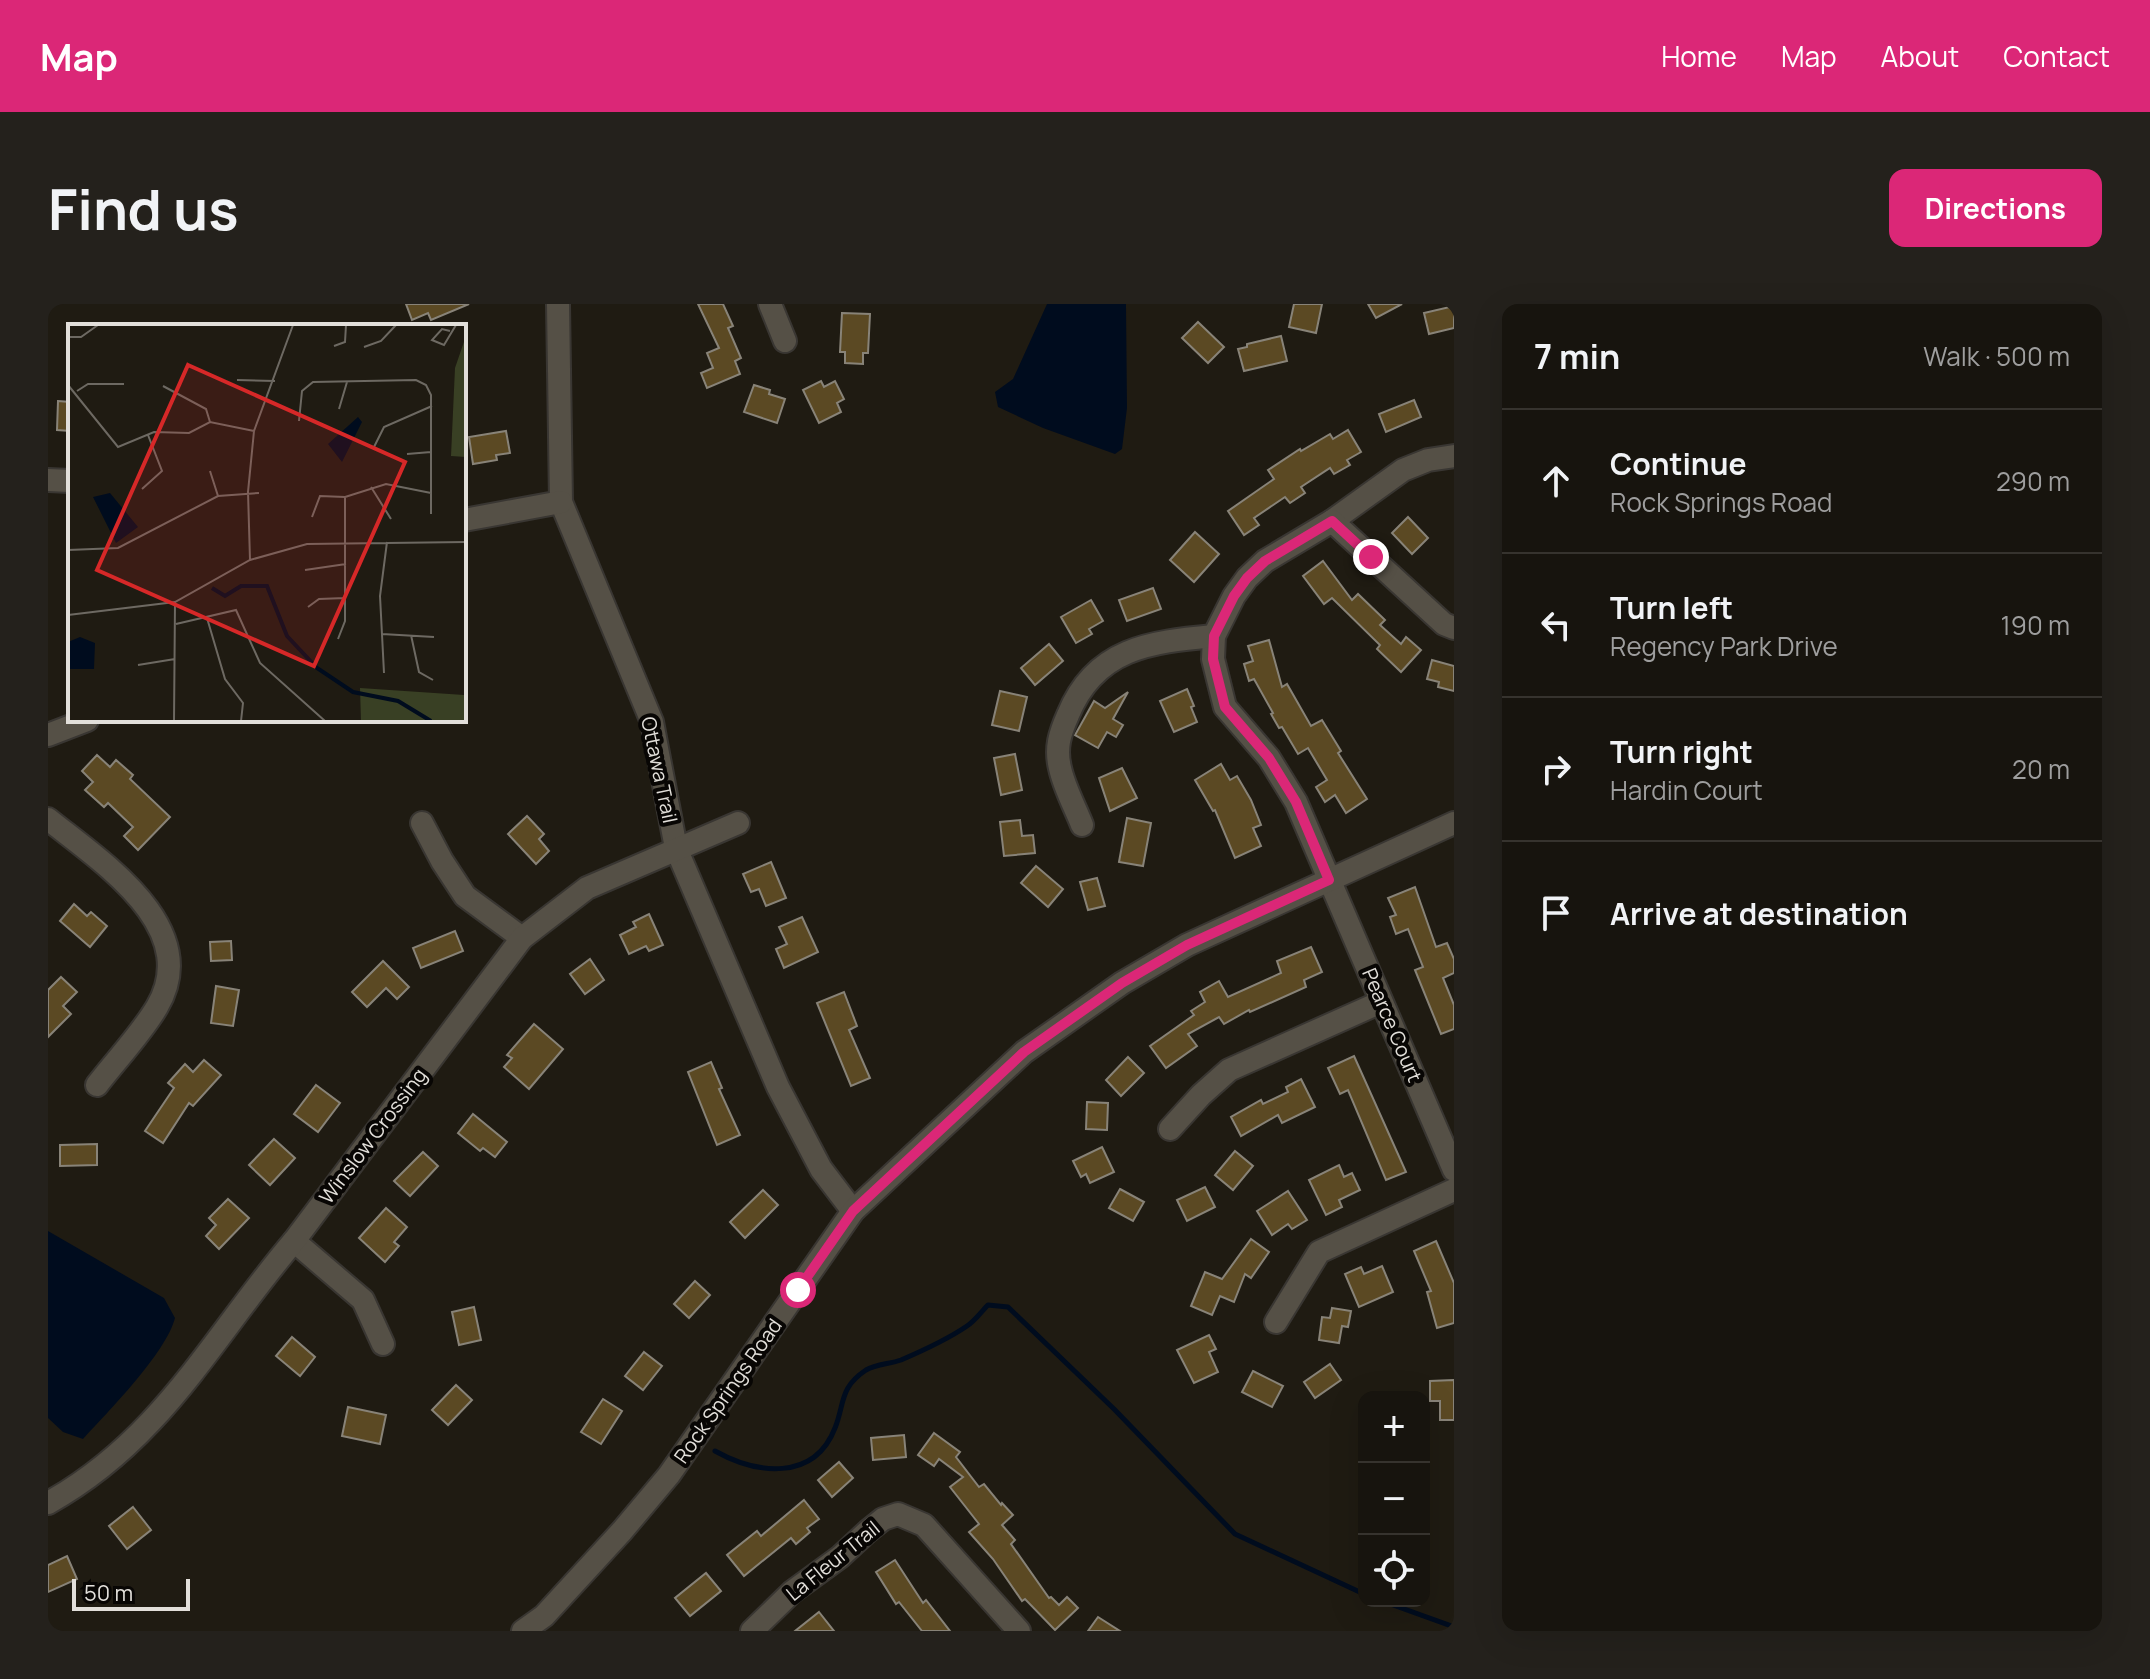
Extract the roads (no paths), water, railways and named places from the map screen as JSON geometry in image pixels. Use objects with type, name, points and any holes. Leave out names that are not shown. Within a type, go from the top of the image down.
[{"type":"street","name":"Ottawa Trail","points":[[558,304],[561,502],[652,722],[676,848],[778,1087],[821,1169],[853,1211]]},
{"type":"street","points":[[770,304],[785,341]]},
{"type":"street","points":[[1082,825],[1060,768],[1058,739],[1075,695],[1090,677],[1115,658],[1155,642],[1214,636],[1234,596],[1265,561],[1332,521],[1403,470],[1428,460],[1454,456]]},
{"type":"street","points":[[48,480],[68,481]]},
{"type":"street","points":[[466,520],[561,502]]},
{"type":"street","points":[[1332,521],[1444,624],[1454,628]]},
{"type":"street","name":"Pearce Court","points":[[1214,636],[1213,659],[1225,707],[1269,758],[1296,802],[1454,1170]]},
{"type":"street","points":[[48,735],[82,722]]},
{"type":"street","points":[[48,819],[127,883],[152,913],[165,940],[170,967],[158,1005],[97,1085]]},
{"type":"street","points":[[422,823],[465,896],[522,938]]},
{"type":"street","name":"Winslow Crossing","points":[[48,1503],[108,1465],[193,1374],[255,1286],[294,1241],[522,938],[587,888],[738,823]]},
{"type":"street","name":"Rock Springs Road","points":[[523,1631],[548,1623],[669,1475],[853,1211],[1024,1052],[1122,983],[1187,945],[1454,823]]},
{"type":"street","points":[[1170,1129],[1229,1070],[1381,1002]]},
{"type":"street","points":[[1276,1322],[1319,1252],[1454,1190]]},
{"type":"street","points":[[294,1241],[363,1300],[383,1344]]},
{"type":"street","name":"La Fleur Trail","points":[[757,1630],[792,1592],[840,1557],[883,1519],[898,1514],[924,1525],[1019,1631]]},
{"type":"water","points":[[1047,304],[1126,304],[1127,408],[1122,449],[1115,454],[1043,428],[998,407],[995,392],[1013,379]]},
{"type":"water","points":[[48,1231],[164,1298],[175,1318],[149,1365],[83,1439],[63,1432],[48,1418]]},
{"type":"waterway","points":[[715,1451],[748,1465],[765,1468],[799,1465],[813,1458],[825,1445],[835,1428],[847,1390],[866,1370],[901,1360],[943,1340],[970,1324],[988,1305],[1008,1307],[1114,1409],[1235,1534],[1358,1591]]},
{"type":"waterway","points":[[1399,1607],[1454,1627]]}]
